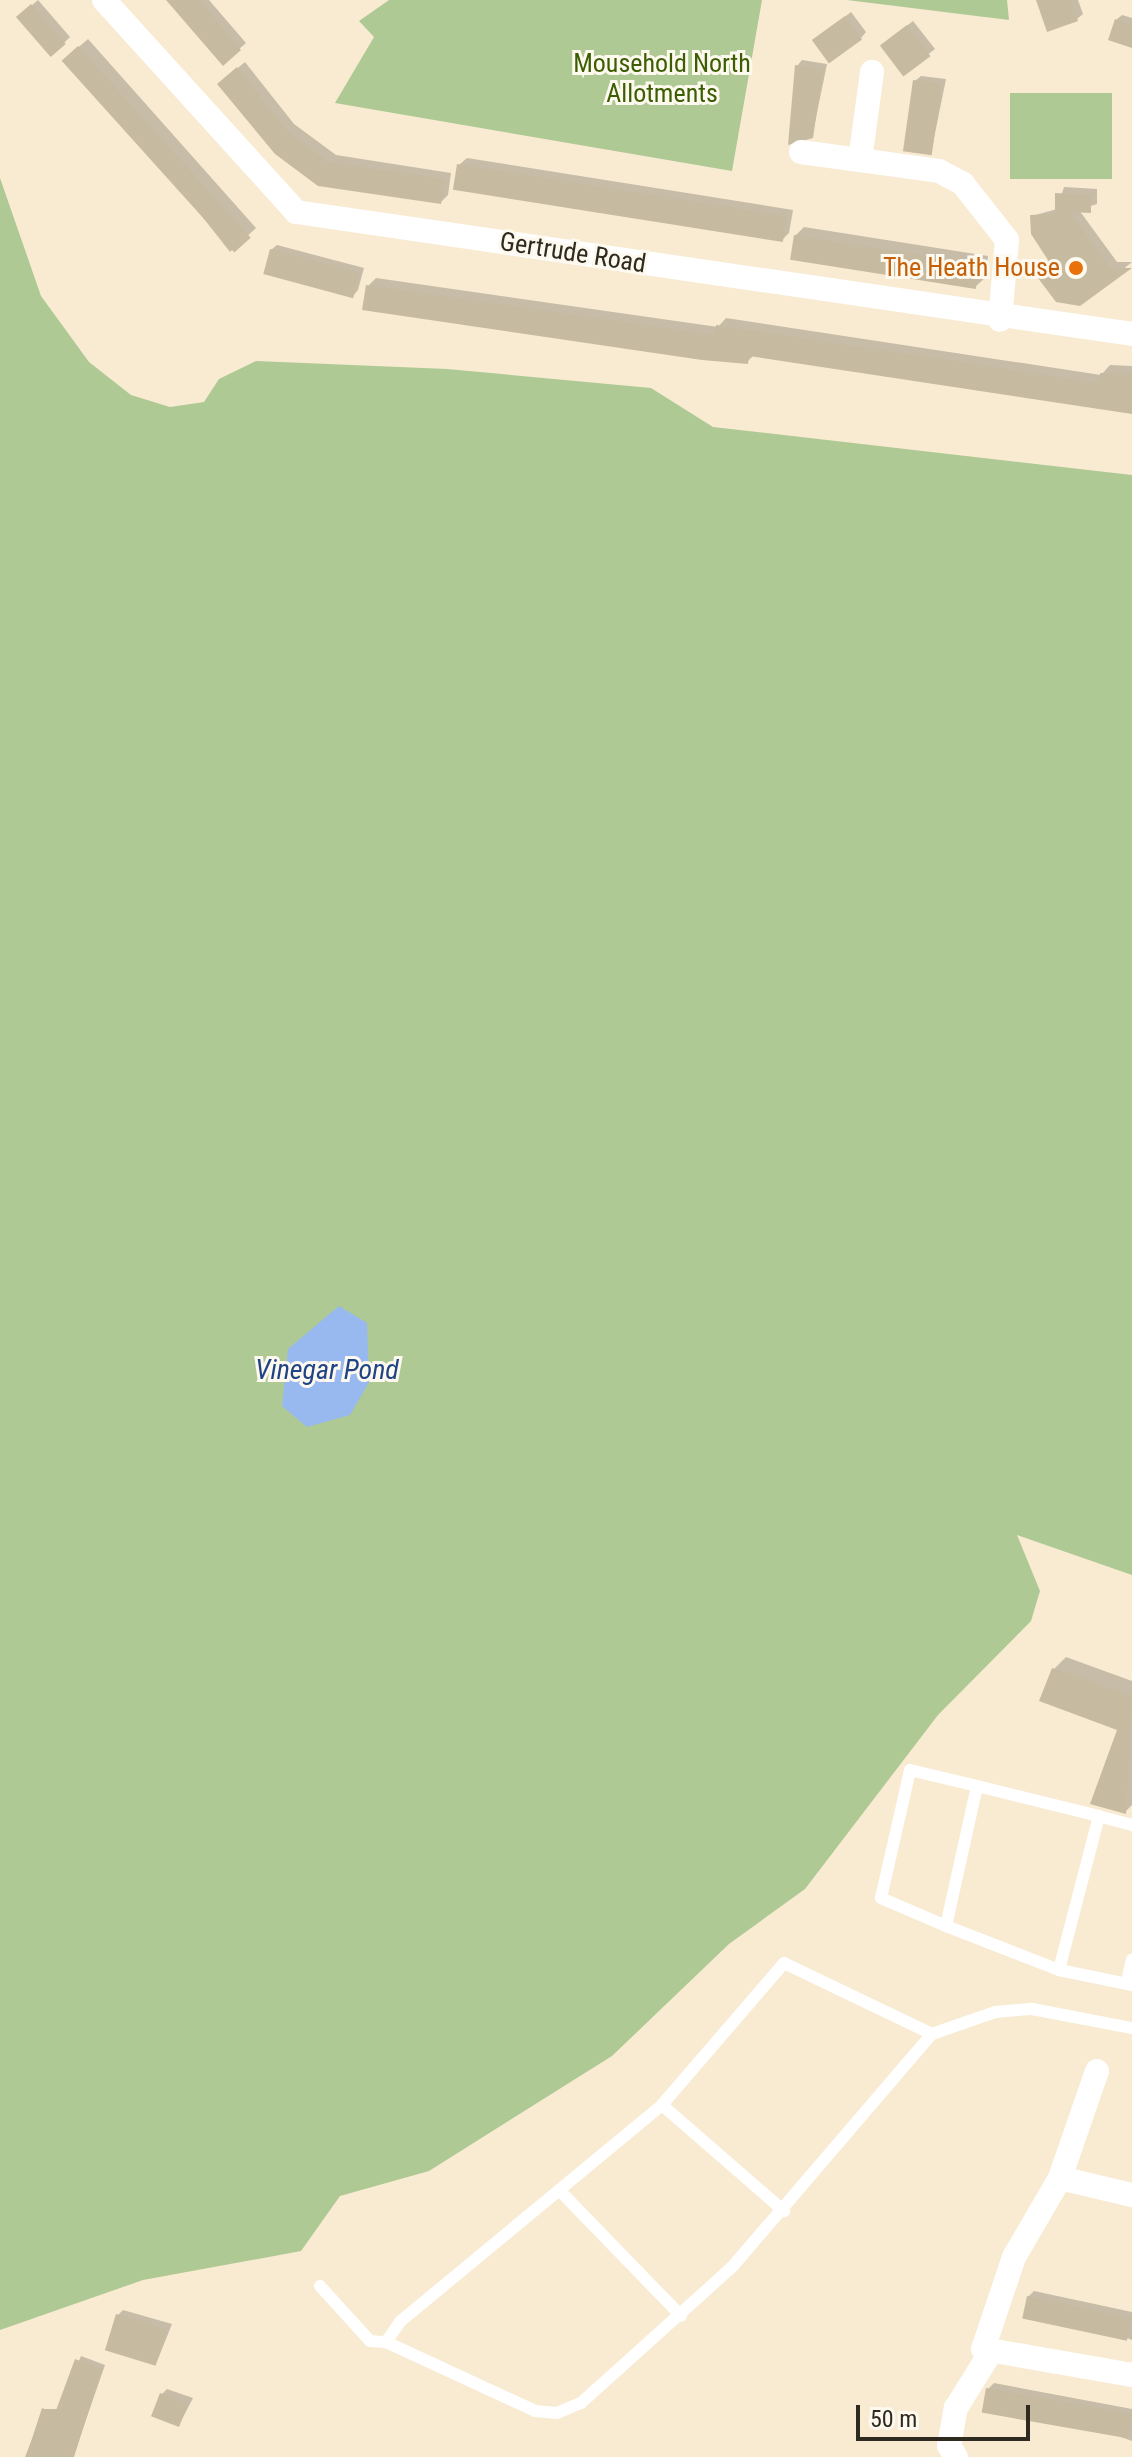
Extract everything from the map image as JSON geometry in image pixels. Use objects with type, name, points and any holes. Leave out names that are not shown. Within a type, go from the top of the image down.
[{"type":"street","name":"Gertrude Road","points":[[104,0],[296,212],[1000,320],[1132,334]]},
{"type":"street","points":[[860,160],[872,72]]},
{"type":"street","points":[[801,152],[939,171],[963,184],[1007,240],[1000,320]]},
{"type":"street","points":[[1097,2071],[1060,2178],[1014,2257],[983,2349],[1132,2375]]},
{"type":"street","points":[[1060,2178],[1132,2195]]},
{"type":"street","points":[[956,2457],[949,2446],[954,2416],[992,2350]]},
{"type":"lane","points":[[1132,1825],[910,1770],[881,1898],[1059,1970],[1129,1983],[1132,1960]]},
{"type":"lane","points":[[946,1926],[977,1786]]},
{"type":"lane","points":[[1059,1970],[1099,1816]]},
{"type":"lane","points":[[386,2342],[400,2322],[562,2193],[662,2105],[784,1963],[932,2034]]},
{"type":"lane","points":[[320,2286],[370,2341],[386,2342],[535,2411],[557,2413],[581,2403],[681,2316],[784,2211],[932,2034],[995,2012],[1032,2009],[1132,2028]]},
{"type":"lane","points":[[662,2105],[784,2211]]},
{"type":"lane","points":[[562,2193],[681,2316]]},
{"type":"green space","name":"Mousehold North Allotments","points":[[389,0],[762,0],[732,171],[335,103],[374,37],[359,21]]},
{"type":"green space","points":[[847,0],[1007,0],[1009,20]]},
{"type":"green space","points":[[1010,93],[1112,93],[1112,179],[1010,179]]},
{"type":"green space","points":[[0,178],[41,296],[89,362],[131,395],[170,407],[204,402],[219,379],[256,361],[447,369],[651,388],[713,427],[1132,475],[1132,1575],[1017,1535],[1040,1591],[1031,1621],[938,1715],[805,1889],[729,1944],[612,2056],[429,2171],[340,2196],[301,2251],[143,2280],[0,2330]]},
{"type":"water","name":"Vinegar Pond","points":[[339,1306],[367,1323],[369,1382],[350,1415],[307,1427],[282,1406],[288,1349]]},
{"type":"building","points":[[166,0],[199,0],[241,50],[223,66]]},
{"type":"building","points":[[1036,0],[1071,0],[1078,21],[1047,32]]},
{"type":"building","points":[[31,4],[66,44],[51,57],[16,17]]},
{"type":"building","points":[[845,16],[862,39],[829,64],[812,40]]},
{"type":"building","points":[[1115,19],[1132,25],[1132,48],[1108,40]]},
{"type":"building","points":[[907,25],[930,56],[903,77],[880,45]]},
{"type":"building","points":[[78,46],[251,238],[234,252],[62,61]]},
{"type":"building","points":[[795,65],[823,69],[813,138],[788,145]]},
{"type":"building","points":[[237,67],[287,131],[328,162],[445,179],[441,204],[318,186],[275,154],[217,84]]},
{"type":"building","points":[[913,80],[942,84],[932,155],[903,151]]},
{"type":"building","points":[[457,164],[787,216],[783,242],[453,190]]},
{"type":"building","points":[[1055,193],[1091,195],[1091,213],[1070,212],[1110,268],[1132,268],[1080,306],[1056,302],[1038,278],[1048,260],[1031,234],[1030,215],[1055,214]]},
{"type":"building","points":[[794,235],[980,264],[976,289],[790,260]]},
{"type":"building","points":[[270,249],[360,273],[353,298],[263,274]]},
{"type":"building","points":[[366,285],[715,335],[716,325],[1100,383],[1100,373],[1132,373],[1132,414],[749,356],[748,364],[702,360],[362,310]]},
{"type":"building","points":[[1052,1668],[1132,1696],[1126,1814],[1090,1804],[1117,1730],[1039,1701]]},
{"type":"building","points":[[1027,2296],[1132,2318],[1127,2341],[1022,2318]]},
{"type":"building","points":[[116,2314],[167,2329],[156,2366],[105,2350]]},
{"type":"building","points":[[75,2359],[102,2369],[74,2457],[26,2457],[42,2408],[55,2413]]},
{"type":"building","points":[[986,2388],[1132,2414],[1127,2438],[982,2413]]},
{"type":"building","points":[[160,2393],[188,2404],[179,2427],[151,2416]]},
{"type":"place","name":"The Heath House","points":[[1076,268]]}]
